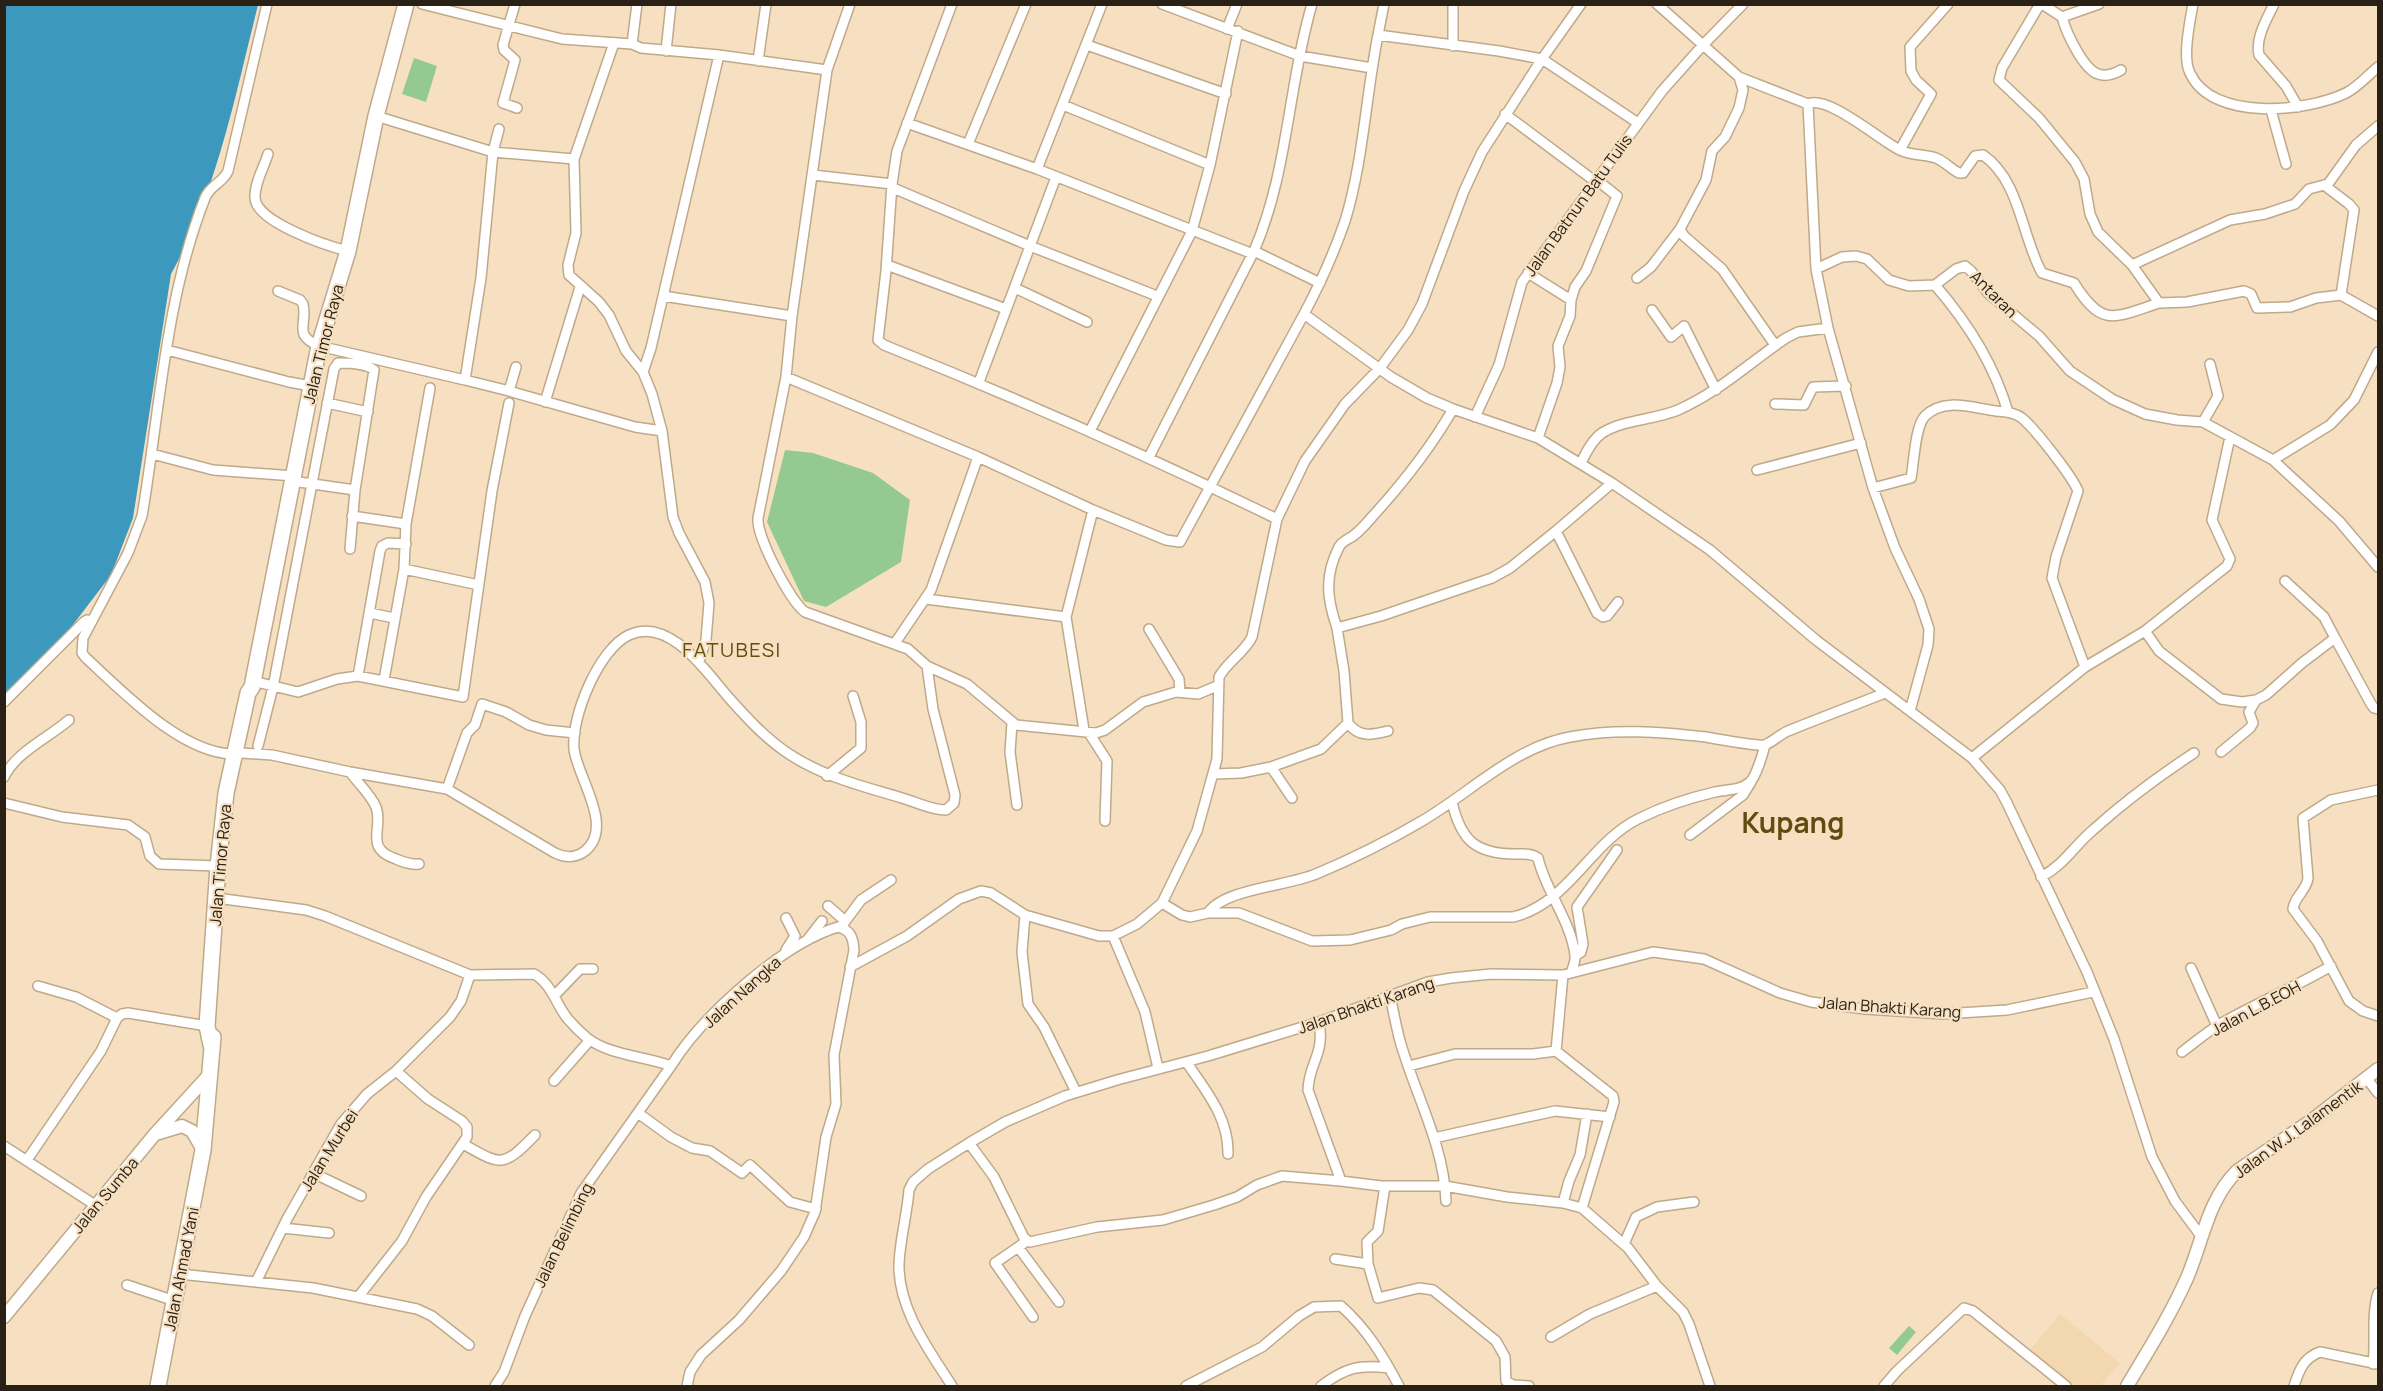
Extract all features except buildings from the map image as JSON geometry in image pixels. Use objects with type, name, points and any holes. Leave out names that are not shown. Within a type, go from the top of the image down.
[{"type":"highway","name":"Jalan Timor Raya","points":[[211,1046],[207,1026],[218,866],[237,753],[254,695],[253,684],[319,346],[348,251],[376,116],[406,4]]},
{"type":"highway","name":"Jalan Timor Raya","points":[[203,1150],[237,753]]},
{"type":"highway","name":"Jalan Ahmad Yani","points":[[158,1386],[203,1150]]},
{"type":"main road","name":"Jalan W.J. Lalamentik","points":[[2127,1386],[2179,1295],[2220,1192],[2237,1171],[2312,1120],[2379,1069]]},
{"type":"main road","name":"Jalan Sumba","points":[[7,1308],[155,1134],[208,1076]]},
{"type":"main road","points":[[155,1134],[182,1126],[192,1131],[203,1150]]},
{"type":"street","points":[[267,4],[228,171],[224,178],[207,192],[179,277],[142,516],[137,532],[83,638],[81,647],[86,658],[144,710],[194,745],[222,754],[272,754],[350,772],[447,789],[561,856],[582,853],[595,837],[594,808],[576,758],[575,733],[587,689],[600,665],[625,637],[634,632],[645,631],[664,635],[682,646],[699,661],[766,737],[789,754],[827,776],[941,810],[949,808],[954,803],[955,795],[933,709],[927,666]]},
{"type":"street","points":[[422,4],[562,39],[632,44],[641,48],[720,55],[827,70]]},
{"type":"street","points":[[515,4],[502,48],[516,60],[503,103],[517,108]]},
{"type":"street","points":[[632,44],[637,4]]},
{"type":"street","points":[[666,51],[671,4]]},
{"type":"street","points":[[758,61],[766,4]]},
{"type":"street","points":[[850,4],[827,70],[792,315],[786,377],[758,518],[758,532],[792,599],[805,612],[895,643],[914,653],[927,666],[967,684],[1012,723],[1025,727],[1105,730],[1143,702],[1180,692],[1198,694],[1217,686]]},
{"type":"street","points":[[952,4],[897,151],[878,336],[880,342],[979,382],[1149,457],[1277,519]]},
{"type":"street","points":[[968,144],[1026,4]]},
{"type":"street","points":[[1037,169],[1102,4]]},
{"type":"street","points":[[1227,29],[1237,4]]},
{"type":"street","points":[[1149,457],[1253,253],[1270,206],[1312,4]]},
{"type":"street","points":[[786,377],[978,457],[1093,510],[1166,540],[1179,542],[1304,314],[1320,283],[1345,221],[1353,188],[1384,4]]},
{"type":"street","points":[[1453,4],[1453,45]]},
{"type":"street","points":[[1657,4],[1739,77],[1808,104],[1819,102],[1900,150],[1940,160],[1959,173],[1963,173],[1975,156],[1983,155],[1990,160],[2010,190],[2042,273],[2074,283],[2079,293],[2095,312],[2103,316],[2129,313],[2159,303],[2187,302],[2244,291],[2251,294],[2257,308],[2290,307],[2316,298],[2341,295],[2379,316]]},
{"type":"street","name":"Jalan Batnun Batu Tulis","points":[[1475,417],[1499,365],[1517,296],[1528,273],[1662,91],[1743,4]]},
{"type":"street","points":[[1900,150],[1931,94],[1916,80],[1911,71],[1910,47],[1948,4]]},
{"type":"street","points":[[2121,70],[2105,75],[2091,70],[2074,45],[2062,17],[2041,4],[2008,57],[1999,80],[2039,118],[2074,162],[2084,178],[2093,223],[2098,232],[2132,265],[2159,303]]},
{"type":"street","points":[[2062,17],[2099,4]]},
{"type":"street","points":[[2193,4],[2187,64],[2190,74],[2203,88],[2221,101],[2246,109],[2271,110],[2298,107],[2348,92],[2379,67]]},
{"type":"street","points":[[2274,4],[2264,25],[2258,50],[2259,55],[2286,86],[2298,107]]},
{"type":"street","points":[[850,967],[908,936],[953,903],[981,891],[991,893],[1025,915],[1099,936],[1113,936],[1137,924],[1162,903],[1197,831],[1217,759],[1219,676],[1225,667],[1242,652],[1252,637],[1277,519],[1305,461],[1324,431],[1345,404],[1380,369],[1408,330],[1422,304],[1464,191],[1482,152],[1578,5]]},
{"type":"street","points":[[1168,6],[1300,56],[1372,68]]},
{"type":"street","points":[[1090,431],[1192,231],[1210,165],[1238,31]]},
{"type":"street","points":[[1378,35],[1542,59],[1638,123]]},
{"type":"street","points":[[614,43],[574,159],[576,233],[568,265],[569,275],[599,302],[609,315],[626,351],[643,372],[662,431],[673,516],[678,533],[705,582],[709,603],[706,640],[699,661]]},
{"type":"street","points":[[1087,45],[1226,94]]},
{"type":"street","points":[[643,372],[651,348],[720,55]]},
{"type":"street","points":[[1637,278],[1651,267],[1680,229],[1706,180],[1712,151],[1725,137],[1739,108],[1743,90],[1739,77]]},
{"type":"street","points":[[1808,104],[1816,269],[1828,328],[1873,488],[1894,548],[1927,617],[1928,645],[1910,711]]},
{"type":"street","points":[[1062,105],[1210,165]]},
{"type":"street","points":[[2271,110],[2286,164]]},
{"type":"street","points":[[1505,114],[1617,196],[1586,270],[1575,287],[1570,316],[1558,346],[1560,367],[1557,383],[1538,438]]},
{"type":"street","points":[[376,116],[493,152],[574,159]]},
{"type":"street","points":[[907,123],[1037,169],[1253,253],[1320,283]]},
{"type":"street","points":[[2132,265],[2230,220],[2284,209],[2295,204],[2309,189],[2331,181],[2355,146],[2379,126]]},
{"type":"street","points":[[465,380],[481,278],[493,152],[499,129]]},
{"type":"street","points":[[268,154],[258,183],[255,198],[257,207],[264,215],[279,224],[331,247],[348,251]]},
{"type":"street","points":[[813,175],[892,186],[1030,246],[1158,296]]},
{"type":"street","points":[[979,382],[1056,177]]},
{"type":"street","points":[[2324,185],[2354,210],[2341,295]]},
{"type":"street","points":[[1680,229],[1684,236],[1722,268],[1775,345]]},
{"type":"street","points":[[1816,269],[1842,257],[1856,256],[1867,259],[1888,280],[1909,286],[1935,285],[1956,310],[1992,368],[2008,412]]},
{"type":"street","points":[[887,265],[1006,309]]},
{"type":"street","name":"Antaran","points":[[1935,285],[1956,269],[1965,266],[1989,294],[2034,332],[2070,371],[2089,385],[2112,399],[2145,414],[2203,422],[2273,460],[2339,521],[2379,567]]},
{"type":"street","points":[[1528,273],[1571,300]]},
{"type":"street","points":[[545,402],[580,287]]},
{"type":"street","points":[[1015,288],[1087,322]]},
{"type":"street","points":[[278,291],[300,300],[303,304],[302,329],[305,338],[319,346],[509,391],[635,427],[662,431]]},
{"type":"street","points":[[663,296],[792,315]]},
{"type":"street","points":[[1652,310],[1671,337],[1684,326],[1716,390]]},
{"type":"street","points":[[1304,314],[1380,369],[1427,398],[1538,438],[1612,483],[1710,550],[1816,640],[1972,758],[2000,790],[2087,972],[2115,1040],[2152,1157],[2175,1202],[2201,1236]]},
{"type":"street","points":[[1581,463],[1592,442],[1601,434],[1632,422],[1675,411],[1716,390],[1775,345],[1798,332],[1828,328]]},
{"type":"street","points":[[167,350],[312,386]]},
{"type":"street","points":[[2273,460],[2330,425],[2354,399],[2379,352]]},
{"type":"street","points":[[258,746],[273,687],[334,369],[338,363],[370,367],[374,370],[355,490],[350,549]]},
{"type":"street","points":[[2203,422],[2218,396],[2210,364]]},
{"type":"street","points":[[509,391],[516,367]]},
{"type":"street","points":[[1775,404],[1804,405],[1813,387],[1846,387]]},
{"type":"street","points":[[384,681],[404,569],[406,524],[429,388]]},
{"type":"street","points":[[327,403],[368,412]]},
{"type":"street","points":[[253,684],[298,692],[337,679],[358,676],[463,697],[492,491],[509,403]]},
{"type":"street","points":[[1873,488],[1911,478],[1919,427],[1923,418],[1930,412],[1962,404],[2008,412],[2021,418],[2078,491],[2056,558],[2052,578],[2085,667]]},
{"type":"street","points":[[1388,731],[1372,735],[1360,734],[1348,723],[1344,671],[1336,628],[1328,603],[1330,573],[1340,545],[1362,529],[1392,495],[1436,439],[1453,409]]},
{"type":"street","points":[[1972,758],[2085,667],[2145,631],[2221,572],[2230,559],[2212,520],[2230,437]]},
{"type":"street","points":[[1757,470],[1861,443]]},
{"type":"street","points":[[152,454],[213,470],[293,479],[355,490]]},
{"type":"street","points":[[895,643],[926,599],[978,457]]},
{"type":"street","points":[[1336,628],[1381,616],[1492,578],[1510,568],[1612,483]]},
{"type":"street","points":[[1093,510],[1066,617],[1086,731],[1107,761],[1104,821]]},
{"type":"street","points":[[352,516],[406,524]]},
{"type":"street","points":[[1556,531],[1597,613],[1603,617],[1607,616],[1618,602]]},
{"type":"street","points":[[358,676],[382,546],[388,543],[406,544]]},
{"type":"street","points":[[404,569],[479,585]]},
{"type":"street","points":[[2285,581],[2324,617],[2371,704],[2374,708],[2379,709]]},
{"type":"street","points":[[926,599],[1066,617]]},
{"type":"street","points":[[370,613],[394,618]]},
{"type":"street","points":[[4,702],[87,620],[92,621]]},
{"type":"street","points":[[1149,628],[1179,679],[1180,692]]},
{"type":"street","points":[[2145,631],[2159,651],[2221,699],[2242,702],[2256,700],[2266,695],[2335,638]]},
{"type":"street","points":[[1208,914],[1225,898],[1293,883],[1316,874],[1422,821],[1519,756],[1538,747],[1569,737],[1600,733],[1655,731],[1765,745],[1785,732],[1885,693]]},
{"type":"street","points":[[827,776],[861,748],[861,722],[853,696]]},
{"type":"street","points":[[2221,752],[2250,728],[2253,723],[2249,712],[2256,700]]},
{"type":"street","points":[[447,789],[467,733],[475,724],[482,704],[506,712],[529,725],[546,730],[575,733]]},
{"type":"street","points":[[4,777],[16,759],[69,720]]},
{"type":"street","points":[[1012,723],[1010,752],[1017,805]]},
{"type":"street","points":[[1214,774],[1241,773],[1271,767],[1321,749],[1348,723]]},
{"type":"street","points":[[1690,835],[1743,795],[1763,755],[1765,745]]},
{"type":"street","points":[[2041,877],[2063,863],[2091,831],[2167,770],[2194,753]]},
{"type":"street","points":[[1271,767],[1292,798]]},
{"type":"street","points":[[350,772],[377,808],[375,835],[379,847],[389,857],[410,864],[419,864]]},
{"type":"street","points":[[1162,903],[1190,917],[1239,913],[1312,941],[1331,941],[1391,930],[1408,922],[1430,918],[1514,916],[1537,908],[1554,896],[1609,840],[1637,820],[1673,804],[1717,791],[1736,789],[1751,782]]},
{"type":"street","points":[[2379,790],[2331,800],[2303,818],[2308,878],[2307,884],[2293,904],[2293,909],[2317,941],[2349,1001],[2363,1011],[2379,1016]]},
{"type":"street","points":[[1452,802],[1461,830],[1473,845],[1493,852],[1536,856],[1542,874],[1554,896],[1575,956]]},
{"type":"street","points":[[4,814],[7,803],[63,817],[128,825],[145,837],[150,856],[159,864],[218,866]]},
{"type":"street","points":[[1556,1051],[1567,974],[1575,956],[1581,952],[1583,944],[1577,907],[1617,850]]},
{"type":"street","points":[[842,923],[861,900],[891,880]]},
{"type":"street","points":[[224,899],[306,910],[326,916],[470,975],[534,974],[554,996],[566,1017],[590,1040],[640,1059],[671,1066]]},
{"type":"street","points":[[687,1386],[690,1371],[701,1355],[739,1320],[781,1271],[804,1237],[816,1209],[826,1137],[836,1104],[834,1055],[854,951],[853,939],[849,932],[828,906]]},
{"type":"street","points":[[1025,915],[1022,952],[1028,1004],[1044,1027],[1076,1092]]},
{"type":"street","points":[[785,952],[795,936],[786,918]]},
{"type":"street","points":[[808,939],[822,921]]},
{"type":"street","name":"Jalan Nangka","points":[[671,1066],[688,1042],[762,969],[785,952],[842,923]]},
{"type":"street","points":[[1113,936],[1145,1012],[1158,1068]]},
{"type":"street","name":"Jalan Bhakti Karang","points":[[952,1386],[913,1322],[899,1279],[899,1262],[909,1190],[913,1182],[928,1169],[969,1143],[1015,1118],[1076,1092],[1158,1068],[1187,1063],[1319,1022],[1428,982],[1491,974],[1567,974],[1641,954],[1666,952],[1704,959],[1780,993],[1811,1002],[1865,1009],[1943,1014],[2007,1010],[2094,992]]},
{"type":"street","name":"Jalan L.B.EOH","points":[[2182,1052],[2217,1026],[2286,989],[2299,985],[2331,966]]},
{"type":"street","points":[[2191,968],[2217,1026]]},
{"type":"street","points":[[554,996],[580,969],[593,969]]},
{"type":"street","name":"Jalan Murbei","points":[[256,1282],[283,1228],[342,1124],[367,1094],[396,1071],[450,1017],[461,1001],[470,975]]},
{"type":"street","points":[[38,986],[76,998],[117,1018]]},
{"type":"street","points":[[1390,995],[1400,1041],[1434,1138],[1445,1186],[1446,1201]]},
{"type":"street","points":[[27,1160],[101,1051],[117,1018],[122,1014],[128,1013],[207,1026]]},
{"type":"street","points":[[1319,1022],[1321,1045],[1308,1080],[1308,1090],[1341,1181]]},
{"type":"street","points":[[554,1081],[590,1040]]},
{"type":"street","points":[[1409,1066],[1455,1054],[1533,1054],[1556,1051],[1613,1096],[1614,1102],[1610,1117],[1582,1208]]},
{"type":"street","points":[[1187,1063],[1216,1105],[1227,1137],[1228,1154]]},
{"type":"street","name":"Jalan Belimbing","points":[[495,1386],[504,1372],[525,1316],[581,1193],[671,1066]]},
{"type":"street","points":[[359,1296],[402,1241],[426,1197],[467,1137],[467,1127],[462,1120],[428,1099],[396,1071]]},
{"type":"street","points":[[2367,1078],[2379,1093]]},
{"type":"street","points":[[1434,1138],[1555,1111],[1610,1117]]},
{"type":"street","points":[[638,1113],[671,1137],[692,1148],[710,1151],[742,1173],[750,1165],[790,1202],[816,1209]]},
{"type":"street","points":[[1563,1203],[1580,1155],[1587,1114]]},
{"type":"street","points":[[463,1144],[489,1158],[500,1161],[512,1156],[535,1135]]},
{"type":"street","points":[[969,1143],[994,1177],[1027,1241]]},
{"type":"street","points":[[4,1146],[95,1205]]},
{"type":"street","points":[[313,1173],[361,1196]]},
{"type":"street","points":[[1033,1317],[995,1263],[1027,1241],[1036,1242],[1058,1234],[1097,1227],[1163,1220],[1237,1197],[1257,1185],[1282,1176],[1385,1186],[1445,1186],[1507,1197],[1563,1203],[1582,1208],[1624,1244],[1657,1286],[1683,1312],[1710,1386]]},
{"type":"street","points":[[1385,1186],[1378,1231],[1367,1242],[1368,1264],[1378,1298],[1390,1293],[1419,1288],[1433,1290],[1496,1341],[1505,1357],[1506,1381],[1513,1385],[1529,1386]]},
{"type":"street","points":[[1624,1244],[1636,1217],[1657,1207],[1694,1202]]},
{"type":"street","points":[[283,1228],[328,1233]]},
{"type":"street","points":[[1018,1247],[1059,1302]]},
{"type":"street","points":[[1335,1259],[1368,1264]]},
{"type":"street","points":[[180,1274],[313,1288],[417,1309],[432,1316],[469,1345]]},
{"type":"street","points":[[127,1285],[175,1301]]},
{"type":"street","points":[[1551,1337],[1590,1314],[1657,1286]]},
{"type":"street","points":[[2294,1386],[2303,1364],[2308,1358],[2320,1352],[2376,1364],[2375,1306],[2379,1293]]},
{"type":"street","points":[[1186,1386],[1262,1347],[1299,1316],[1314,1307],[1341,1306],[1373,1340],[1398,1386]]},
{"type":"street","points":[[1884,1386],[1957,1312],[1964,1308],[1973,1311],[2066,1386]]},
{"type":"street","points":[[1321,1386],[1350,1369],[1361,1366],[1389,1368]]},
{"type":"shaded area","points":[[2060,1314],[2120,1363],[2100,1386],[2074,1386],[2030,1350]]},
{"type":"green space","points":[[414,58],[437,66],[426,102],[402,94]]},
{"type":"green space","points":[[785,450],[813,453],[873,473],[910,500],[901,562],[826,607],[804,601],[767,522]]},
{"type":"green space","points":[[1909,1326],[1916,1332],[1897,1355],[1889,1348]]},
{"type":"water","points":[[5,5],[258,5],[213,176],[201,210],[171,274],[133,518],[111,575],[62,639],[5,693]]},
{"type":"district","name":"FATUBESI","points":[[732,650]]},
{"type":"district","name":"Kupang","points":[[1793,823]]}]
